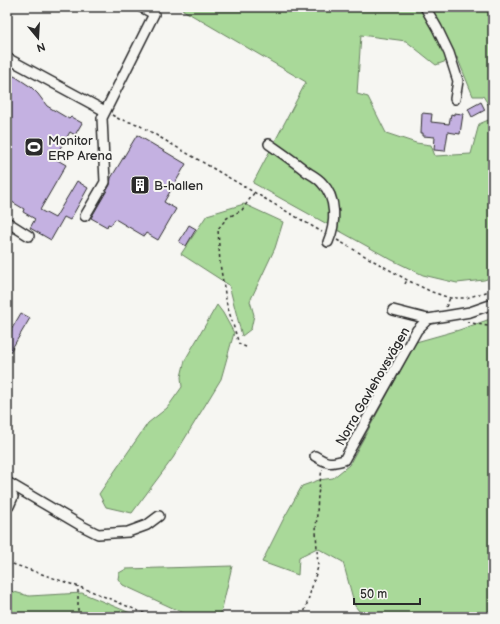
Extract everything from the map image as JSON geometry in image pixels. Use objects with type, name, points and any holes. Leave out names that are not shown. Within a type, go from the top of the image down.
[{"type":"street","points":[[85,216],[105,182],[102,118],[154,14],[141,7]]},
{"type":"street","points":[[425,7],[449,53],[458,81],[456,99]]},
{"type":"street","points":[[7,58],[105,111]]},
{"type":"street","points":[[269,144],[323,183],[331,196],[333,209],[334,223],[329,239]]},
{"type":"street","points":[[7,222],[29,236]]},
{"type":"street","name":"Norra Gavlehovsvägen","points":[[393,310],[428,319],[470,312],[493,304]]},
{"type":"street","name":"Norra Gavlehovsvägen","points":[[324,461],[332,464],[344,460],[418,330],[428,319]]},
{"type":"street","points":[[315,456],[324,461]]},
{"type":"street","points":[[7,483],[13,497],[9,506],[7,507]]},
{"type":"street","points":[[7,483],[98,534],[128,532],[147,525],[159,516]]},
{"type":"path","points":[[105,111],[119,119],[137,124],[329,239],[432,292],[450,298],[466,298],[493,290]]},
{"type":"path","points":[[246,347],[239,344],[227,305],[220,264],[218,228],[226,218],[242,210],[254,193]]},
{"type":"path","points":[[405,284],[407,280]]},
{"type":"path","points":[[303,617],[318,567],[316,531],[318,495],[324,461]]},
{"type":"path","points":[[7,562],[78,586],[153,617]]},
{"type":"path","points":[[78,586],[78,617]]},
{"type":"green space","points":[[182,7],[493,7],[493,112],[483,96],[473,96],[457,57],[436,65],[406,41],[361,35],[357,94],[368,97],[386,133],[416,143],[431,145],[435,156],[471,154],[479,124],[493,118],[493,277],[484,280],[457,283],[423,275],[392,260],[253,183],[306,82],[183,10]]},
{"type":"green space","points":[[244,204],[283,222],[275,248],[250,301],[254,315],[251,329],[242,336],[229,285],[181,254],[207,215]]},
{"type":"green space","points":[[217,305],[234,333],[221,379],[173,458],[132,513],[106,507],[99,494],[148,423],[167,408],[182,387],[181,377],[185,360]]},
{"type":"green space","points":[[493,318],[493,617],[364,617],[355,606],[343,562],[317,548],[299,557],[298,575],[262,562],[302,486],[319,480],[333,478],[349,465],[416,342],[459,330]]},
{"type":"green space","points":[[232,566],[220,617],[192,617],[123,585],[118,579],[119,573],[126,569]]},
{"type":"green space","points":[[7,590],[29,596],[82,593],[140,617],[7,617]]},
{"type":"building","name":"Monitor ERP Arena","points":[[7,73],[31,87],[47,106],[69,119],[71,117],[82,123],[75,135],[70,132],[54,158],[66,165],[40,210],[55,218],[77,181],[88,188],[70,220],[64,217],[51,240],[30,228],[35,219],[23,212],[24,209],[7,199]]},
{"type":"building","points":[[481,102],[485,110],[472,117],[468,109]]},
{"type":"building","points":[[422,113],[432,114],[431,122],[449,124],[451,114],[463,114],[460,134],[448,132],[445,151],[434,150],[435,137],[423,136],[423,133],[421,133]]},
{"type":"building","name":"B-hallen","points":[[137,135],[186,164],[164,202],[176,209],[158,240],[146,233],[144,236],[115,219],[111,225],[108,224],[107,227],[91,218],[110,185],[111,178]]},
{"type":"building","points":[[189,225],[196,229],[186,246],[179,242]]},
{"type":"building","points":[[21,313],[30,318],[7,357],[7,337]]},
{"type":"place","name":"Monitor ERP Arena","points":[[34,147]]},
{"type":"place","name":"B-hallen","points":[[140,185]]}]
